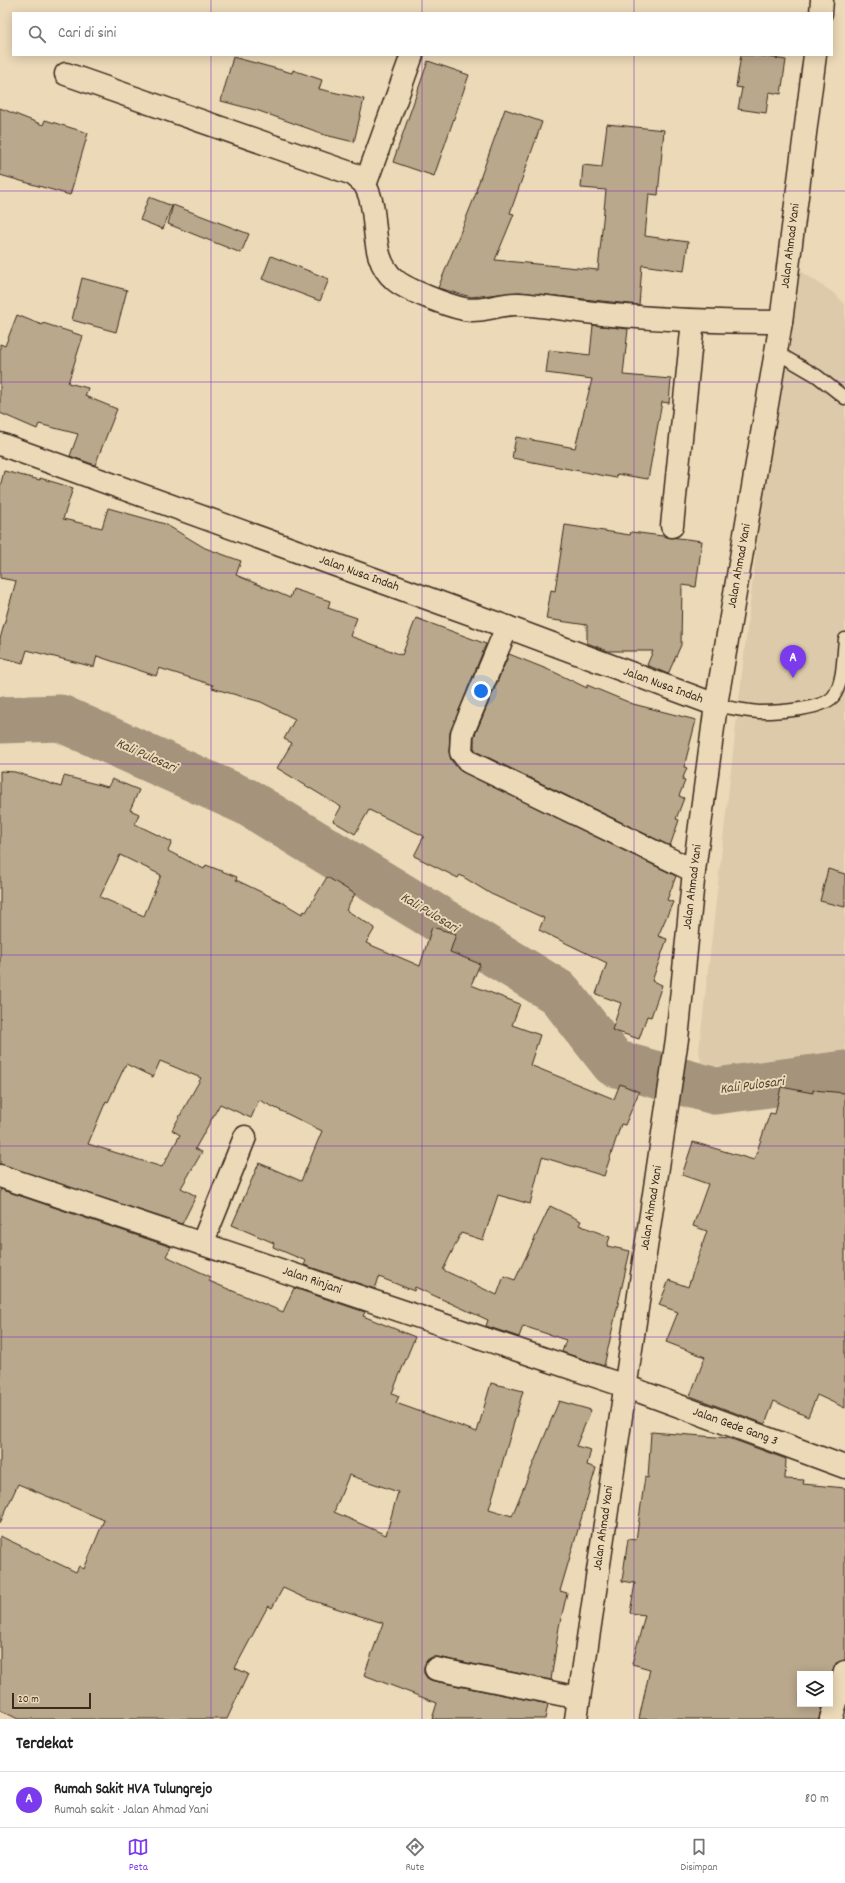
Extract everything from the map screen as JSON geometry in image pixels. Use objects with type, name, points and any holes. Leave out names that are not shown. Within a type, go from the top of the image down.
[{"type":"street","points":[[821,12],[822,0]]},
{"type":"street","points":[[366,185],[412,56]]},
{"type":"street","name":"Jalan Ahmad Yani","points":[[576,1719],[677,1039],[694,871],[716,706],[781,322],[815,56]]},
{"type":"street","points":[[66,74],[353,174],[366,185],[372,202],[380,262],[387,272],[396,281],[448,304],[466,310],[482,310],[501,305],[517,304],[611,315],[692,321],[781,322]]},
{"type":"street","points":[[672,526],[692,321]]},
{"type":"street","name":"Jalan Nusa Indah","points":[[0,444],[507,627],[716,706]]},
{"type":"street","points":[[507,627],[462,734],[461,752],[469,762],[694,871]]},
{"type":"street","points":[[202,1244],[246,1137]]},
{"type":"street","name":"Jalan Rinjani","points":[[0,1176],[625,1386]]},
{"type":"street","name":"Jalan Gede Gang 3","points":[[625,1386],[845,1467]]},
{"type":"street","points":[[436,1669],[579,1698]]},
{"type":"street","points":[[831,1719],[845,1672]]},
{"type":"lane","points":[[776,352],[817,376],[845,398]]},
{"type":"lane","points":[[716,706],[760,712],[810,708],[824,702],[835,696],[840,680],[845,639]]},
{"type":"shaded area","points":[[789,263],[835,294],[845,305],[845,1058],[702,1067],[699,1050]]},
{"type":"building","points":[[741,56],[762,56],[786,60],[781,94],[769,92],[766,113],[738,109],[742,88],[736,87]]},
{"type":"building","points":[[233,57],[292,73],[293,70],[322,80],[319,89],[364,99],[354,142],[321,134],[259,111],[221,101]]},
{"type":"building","points":[[428,61],[469,75],[434,176],[393,162]]},
{"type":"building","points":[[0,108],[43,125],[45,120],[88,133],[70,195],[0,175]]},
{"type":"building","points":[[505,109],[542,122],[510,213],[514,214],[495,260],[598,270],[606,190],[581,188],[583,165],[602,167],[607,124],[664,130],[658,195],[649,194],[645,236],[688,242],[684,271],[642,265],[639,305],[519,292],[471,297],[438,288],[477,191],[476,190]]},
{"type":"building","points":[[149,197],[172,206],[163,229],[140,220]]},
{"type":"building","points":[[173,205],[249,234],[241,253],[168,224]]},
{"type":"building","points":[[271,256],[329,279],[320,301],[262,279]]},
{"type":"building","points":[[82,278],[127,290],[116,332],[72,320]]},
{"type":"building","points":[[17,315],[42,325],[43,323],[83,336],[68,383],[88,388],[85,396],[117,409],[95,465],[70,456],[78,434],[39,424],[37,429],[0,413],[0,344],[5,346]]},
{"type":"building","points":[[593,325],[628,329],[623,375],[671,379],[669,403],[662,402],[648,479],[617,474],[616,478],[512,458],[516,437],[575,448],[592,379],[546,373],[549,350],[590,355]]},
{"type":"building","points":[[4,471],[40,480],[40,478],[73,488],[63,519],[102,528],[108,508],[165,524],[205,548],[241,561],[236,575],[290,598],[293,589],[330,601],[328,608],[357,618],[350,636],[402,655],[416,618],[486,644],[450,733],[449,752],[451,760],[459,770],[676,876],[667,900],[673,902],[658,936],[667,939],[652,981],[662,985],[651,1017],[647,1016],[639,1039],[612,1030],[621,1003],[596,994],[607,963],[539,930],[544,918],[491,894],[460,875],[458,878],[414,856],[424,836],[369,810],[355,834],[333,821],[341,807],[277,768],[292,743],[284,739],[295,719],[261,702],[212,688],[213,685],[159,668],[156,676],[97,656],[94,667],[27,650],[23,663],[0,657],[0,639],[16,581],[0,578],[0,487]]},
{"type":"building","points":[[565,525],[630,535],[631,532],[702,541],[696,587],[682,585],[681,645],[668,674],[647,665],[653,651],[608,651],[587,643],[587,625],[546,619],[551,590],[555,591]]},
{"type":"building","points":[[509,654],[554,672],[587,688],[587,685],[633,704],[696,720],[684,767],[687,768],[682,780],[685,781],[679,796],[684,798],[676,819],[679,820],[670,846],[477,752],[474,748],[474,737]]},
{"type":"building","points":[[0,771],[15,772],[61,787],[64,776],[108,787],[112,779],[139,790],[130,810],[139,814],[135,824],[172,842],[168,851],[204,869],[206,865],[237,877],[236,880],[280,901],[302,914],[304,911],[306,912],[327,877],[355,894],[346,910],[375,928],[366,943],[420,966],[432,927],[456,934],[450,952],[480,964],[471,985],[520,1004],[512,1025],[540,1035],[530,1065],[614,1099],[620,1084],[639,1092],[625,1125],[621,1124],[604,1176],[542,1157],[530,1204],[498,1195],[483,1240],[461,1233],[443,1270],[497,1295],[504,1276],[515,1280],[550,1206],[581,1221],[579,1225],[610,1237],[607,1246],[630,1251],[604,1366],[562,1352],[566,1340],[523,1326],[519,1337],[486,1326],[488,1320],[415,1287],[414,1291],[379,1277],[375,1289],[304,1265],[306,1261],[273,1247],[274,1243],[232,1225],[259,1163],[301,1181],[322,1131],[259,1100],[251,1118],[220,1104],[195,1149],[202,1152],[181,1188],[196,1196],[182,1224],[0,1164]],"holes":[[[120,855],[161,875],[144,916],[100,897]],[[160,1061],[201,1078],[172,1130],[180,1135],[162,1167],[88,1144],[106,1101],[108,1102],[126,1064],[153,1077]]]},
{"type":"building","points":[[828,869],[845,874],[845,907],[820,901]]},
{"type":"building","points":[[781,1087],[813,1093],[813,1090],[845,1093],[845,1408],[817,1395],[808,1417],[774,1401],[765,1424],[690,1396],[705,1357],[666,1342],[678,1312],[659,1305],[669,1280],[688,1287],[707,1231],[693,1226],[708,1184],[682,1175],[693,1142],[754,1160],[770,1113],[775,1114]]},
{"type":"building","points":[[0,1189],[171,1247],[166,1256],[211,1277],[209,1281],[283,1312],[294,1288],[365,1312],[363,1316],[415,1337],[392,1393],[399,1396],[396,1403],[477,1432],[491,1383],[523,1391],[489,1509],[512,1516],[559,1401],[591,1410],[576,1446],[591,1450],[587,1465],[596,1468],[560,1591],[567,1593],[559,1627],[551,1680],[438,1657],[432,1657],[427,1660],[424,1667],[424,1673],[427,1678],[434,1681],[548,1704],[545,1719],[432,1719],[437,1703],[364,1675],[383,1623],[307,1599],[283,1588],[272,1608],[268,1606],[235,1668],[248,1674],[227,1719],[18,1719],[0,1710],[0,1536],[76,1572],[79,1566],[84,1569],[104,1520],[18,1484],[0,1523]],"holes":[[[349,1475],[398,1492],[386,1535],[334,1512]]]},
{"type":"building","points":[[651,1432],[729,1438],[786,1459],[785,1479],[804,1480],[803,1484],[845,1488],[845,1660],[836,1663],[833,1671],[797,1671],[797,1707],[821,1707],[819,1719],[639,1719],[650,1669],[632,1664],[645,1615],[630,1613],[635,1583],[622,1581],[628,1539],[636,1540],[645,1477],[648,1478]]},
{"type":"waterway","name":"Kali Pulosari","points":[[0,720],[60,718],[247,802],[559,993],[614,1063],[715,1091],[845,1074]]},
{"type":"place","name":"Rumah Sakit HVA Tulungrejo","points":[[793,678]]}]
